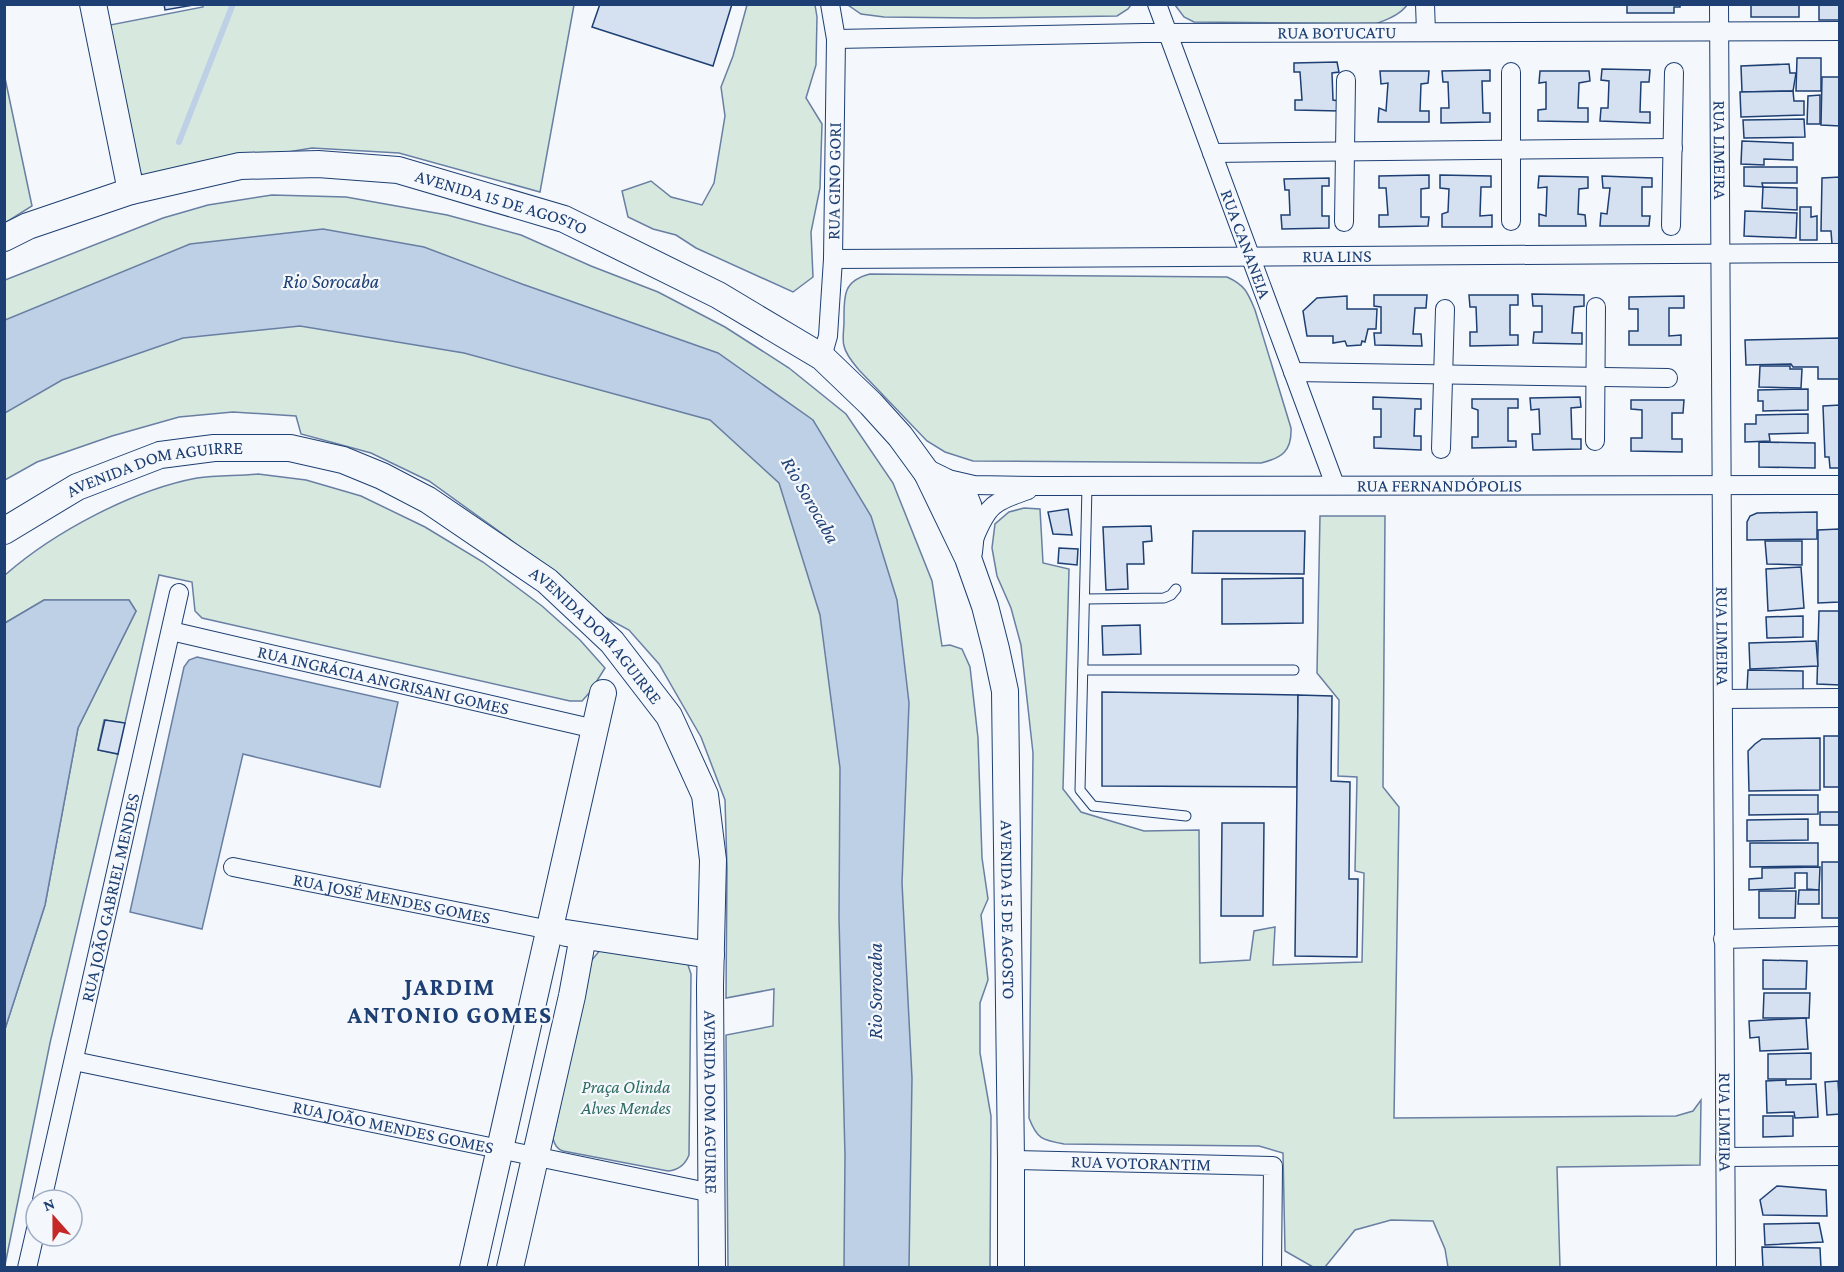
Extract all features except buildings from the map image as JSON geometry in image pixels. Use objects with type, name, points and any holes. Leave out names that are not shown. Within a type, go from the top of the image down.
[{"type":"main road","points":[[93,4],[131,191]]},
{"type":"main road","name":"AVENIDA 15 DE AGOSTO","points":[[4,238],[28,226],[131,191],[240,166],[318,164],[398,170],[564,219],[718,295],[822,357],[871,404],[947,484],[961,523],[968,558],[985,606],[1005,691],[1011,1268]]},
{"type":"main road","name":"AVENIDA DOM AGUIRRE","points":[[4,531],[77,487],[160,455],[214,448],[290,448],[343,460],[382,476],[428,500],[548,581],[612,642],[669,716],[705,795],[713,860],[712,1268]]},
{"type":"main road","points":[[472,1268],[603,693]]},
{"type":"main road","points":[[550,930],[711,955]]},
{"type":"main road","points":[[510,1268],[572,996],[583,936]]},
{"type":"street","name":"RUA GINO GORI","points":[[822,357],[828,336],[833,259],[836,39],[830,4]]},
{"type":"street","name":"RUA CANANEIA","points":[[1157,4],[1335,485]]},
{"type":"street","points":[[1425,4],[1425,32]]},
{"type":"street","name":"RUA LIMEIRA","points":[[1719,4],[1726,1268]]},
{"type":"street","name":"RUA BOTUCATU","points":[[836,39],[1168,33],[1839,31]]},
{"type":"street","points":[[1511,72],[1511,221]]},
{"type":"street","points":[[1671,226],[1674,72]]},
{"type":"street","points":[[1344,222],[1346,80]]},
{"type":"street","points":[[1212,153],[1673,148]]},
{"type":"street","name":"RUA LINS","points":[[833,259],[1839,253]]},
{"type":"street","points":[[1595,441],[1596,307]]},
{"type":"street","points":[[1441,449],[1445,309]]},
{"type":"street","points":[[1293,372],[1668,378]]},
{"type":"street","name":"RUA FERNANDÓPOLIS","points":[[947,484],[1039,486],[1839,485]]},
{"type":"street","name":"RUA FERNANDÓPOLIS","points":[[961,523],[998,501],[1039,486]]},
{"type":"street","points":[[968,558],[982,521],[998,501]]},
{"type":"street","name":"RUA JOÃO GABRIEL MENDES","points":[[45,1188],[178,594]]},
{"type":"street","name":"RUA INGRÁCIA ANGRISANI GOMES","points":[[171,631],[595,729]]},
{"type":"street","points":[[1723,699],[1839,698]]},
{"type":"street","name":"RUA JOSÉ MENDES GOMES","points":[[233,867],[550,930]]},
{"type":"street","points":[[1723,939],[1839,936]]},
{"type":"street","name":"RUA JOÃO MENDES GOMES","points":[[74,1061],[712,1193]]},
{"type":"street","points":[[1725,1157],[1839,1156]]},
{"type":"street","name":"RUA VOTORANTIM","points":[[1011,1160],[1273,1166],[1272,1268]]},
{"type":"street","points":[[27,1268],[32,1248]]},
{"type":"lane","points":[[1086,486],[1080,790],[1093,806],[1186,816]]},
{"type":"lane","points":[[1085,599],[1164,598],[1176,589]]},
{"type":"lane","points":[[1083,670],[1294,670]]},
{"type":"green space","points":[[203,4],[574,5],[540,192],[399,153],[312,148],[239,160],[150,181],[138,171],[110,25],[203,7]]},
{"type":"green space","points":[[747,5],[815,5],[817,17],[816,65],[806,98],[822,124],[820,188],[811,232],[813,277],[793,292],[696,248],[676,235],[653,229],[628,217],[622,191],[651,181],[671,197],[702,205],[714,183],[725,116],[721,87],[733,56]]},
{"type":"green space","points":[[848,5],[1131,5],[1117,16],[976,18],[884,17],[861,14]]},
{"type":"green space","points":[[1175,5],[1407,5],[1397,14],[1376,24],[1194,22],[1184,17]]},
{"type":"green space","points":[[5,78],[32,206],[4,223]]},
{"type":"green space","points":[[272,195],[346,197],[447,215],[521,235],[658,292],[725,327],[789,368],[846,414],[893,483],[932,581],[942,646],[950,645],[962,649],[970,667],[978,738],[982,858],[988,899],[981,915],[988,980],[980,1003],[980,1053],[991,1116],[990,1267],[728,1267],[726,1035],[773,1026],[774,989],[726,998],[725,800],[701,737],[659,664],[629,630],[603,616],[507,537],[429,481],[371,453],[301,434],[296,416],[233,412],[179,417],[112,436],[37,462],[5,480],[5,280],[163,218],[208,205]]},
{"type":"green space","points":[[870,274],[1227,277],[1245,290],[1255,310],[1291,428],[1290,442],[1280,456],[1261,463],[973,461],[945,452],[927,441],[859,370],[845,349],[843,337],[846,291],[854,281]]},
{"type":"green space","points":[[258,474],[306,480],[361,496],[425,527],[483,562],[542,606],[580,640],[605,668],[582,701],[570,701],[202,618],[195,611],[192,582],[159,575],[125,723],[104,720],[98,750],[118,754],[50,1043],[5,1265],[5,1029],[45,905],[78,728],[136,611],[129,600],[44,600],[5,623],[5,575],[47,543],[70,529],[147,492],[197,478]]},
{"type":"green space","points":[[1024,508],[1040,509],[1043,563],[1069,569],[1063,789],[1081,812],[1144,831],[1199,830],[1200,963],[1250,960],[1254,931],[1275,927],[1273,965],[1362,962],[1364,873],[1355,871],[1357,777],[1338,776],[1339,700],[1317,673],[1320,516],[1385,516],[1383,787],[1399,807],[1394,1118],[1676,1116],[1693,1111],[1701,1100],[1700,1165],[1557,1167],[1560,1267],[1448,1267],[1445,1249],[1433,1221],[1391,1220],[1355,1230],[1325,1267],[1313,1267],[1285,1251],[1283,1153],[1259,1146],[1064,1144],[1041,1137],[1029,1118],[1033,753],[1021,645],[1011,608],[997,576],[992,548],[995,524],[1009,512]]},
{"type":"green space","name":"Praça Olinda Alves Mendes","points":[[601,949],[686,959],[691,974],[689,1155],[678,1168],[668,1171],[563,1151],[556,1146],[553,1139],[591,961]]},
{"type":"water","name":"Rio Sorocaba","points":[[323,229],[424,247],[718,353],[813,420],[871,516],[897,600],[909,703],[902,883],[912,1078],[909,1267],[844,1267],[845,1156],[839,918],[840,768],[820,615],[779,483],[710,420],[464,353],[300,326],[183,338],[62,380],[5,413],[5,320],[190,244]]},
{"type":"water","points":[[44,600],[129,600],[136,611],[78,728],[45,905],[5,1029],[5,623]]},
{"type":"water","points":[[197,657],[398,702],[380,787],[243,754],[202,929],[130,912],[184,667],[189,660]]},
{"type":"waterway","points":[[179,142],[233,4]]},
{"type":"district","name":"JARDIM ANTONIO GOMES","points":[[450,1001]]}]
